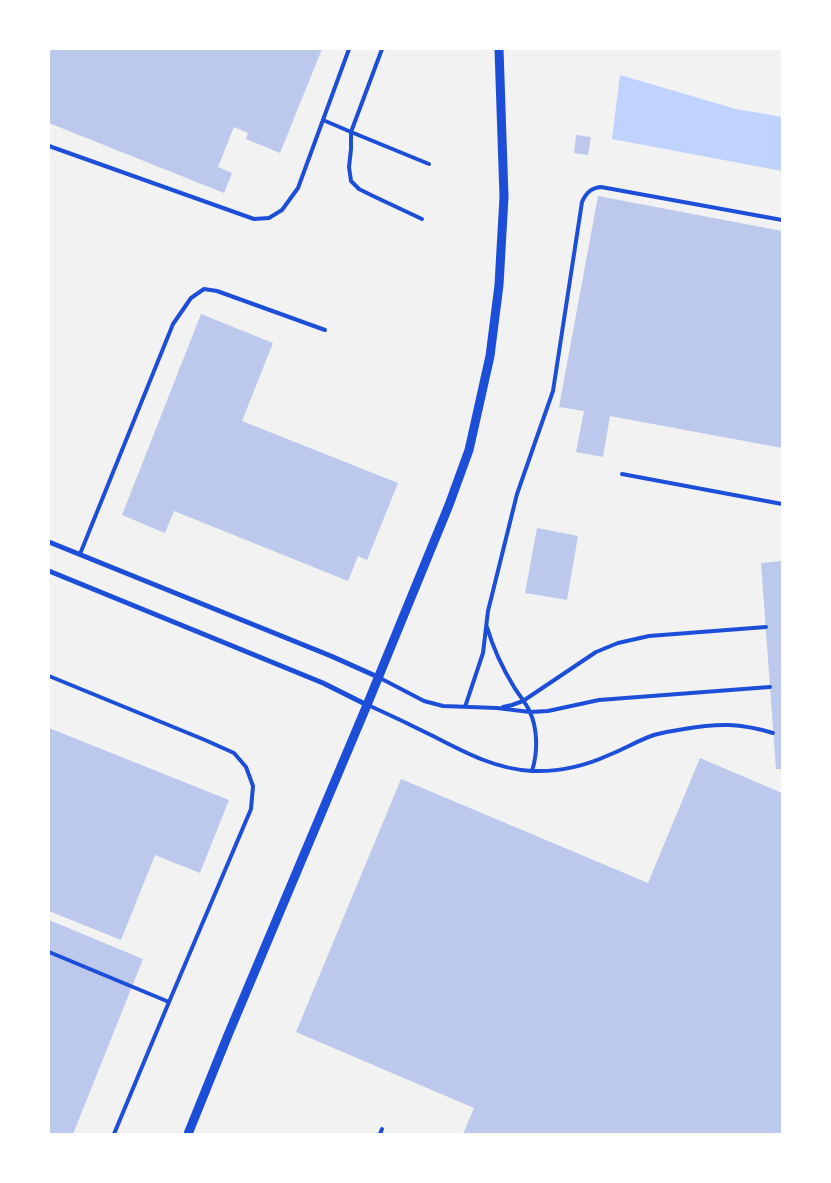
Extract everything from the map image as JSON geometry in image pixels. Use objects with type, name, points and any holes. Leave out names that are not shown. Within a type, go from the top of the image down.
[{"type":"street","points":[[188,1134],[367,705],[449,505],[469,450],[490,356],[499,285],[504,197],[500,49]]},
{"type":"street","points":[[49,542],[331,656],[378,677]]},
{"type":"street","points":[[49,571],[323,683],[367,705]]},
{"type":"lane","points":[[49,146],[254,219],[269,218],[282,210],[298,188],[349,49]]},
{"type":"lane","points":[[382,49],[351,132],[351,181],[359,189],[422,218]]},
{"type":"lane","points":[[324,120],[429,164]]},
{"type":"lane","points":[[465,707],[483,653],[488,611],[517,494],[553,391],[582,202],[585,195],[590,190],[601,187],[782,220]]},
{"type":"lane","points":[[80,554],[173,324],[191,298],[204,289],[218,291],[324,330]]},
{"type":"lane","points":[[622,474],[782,504]]},
{"type":"lane","points":[[487,625],[492,644],[530,712],[536,737],[535,762],[532,771]]},
{"type":"lane","points":[[497,708],[512,706],[524,701],[596,652],[618,642],[649,636],[766,627]]},
{"type":"lane","points":[[49,676],[234,753],[246,767],[253,786],[251,809],[114,1134]]},
{"type":"lane","points":[[378,677],[424,701],[443,706],[497,708],[530,712],[548,711],[599,700],[770,687]]},
{"type":"lane","points":[[367,705],[475,758],[496,765],[532,771],[556,770],[582,765],[653,736],[705,725],[723,724],[757,728],[773,733]]},
{"type":"lane","points":[[49,952],[169,1002]]},
{"type":"lane","points":[[380,1134],[382,1129]]},
{"type":"water","points":[[620,75],[736,109],[782,117],[782,171],[612,139]]},
{"type":"building","points":[[49,49],[322,49],[280,153],[246,139],[248,133],[234,127],[218,167],[232,173],[224,193],[49,123]]},
{"type":"building","points":[[576,135],[591,137],[588,155],[574,153]]},
{"type":"building","points":[[598,196],[782,231],[782,448],[610,416],[603,457],[576,452],[584,411],[559,407]]},
{"type":"building","points":[[201,314],[273,343],[242,421],[398,483],[367,560],[358,556],[348,581],[174,511],[165,533],[122,515]]},
{"type":"building","points":[[537,528],[578,536],[567,600],[525,593]]},
{"type":"building","points":[[782,561],[782,769],[776,769],[761,563]]},
{"type":"building","points":[[49,728],[229,800],[200,873],[155,855],[121,940],[49,911]]},
{"type":"building","points":[[700,758],[782,793],[782,1134],[463,1134],[474,1108],[296,1032],[401,779],[648,883]]},
{"type":"building","points":[[49,920],[143,959],[73,1134],[49,1134]]}]
